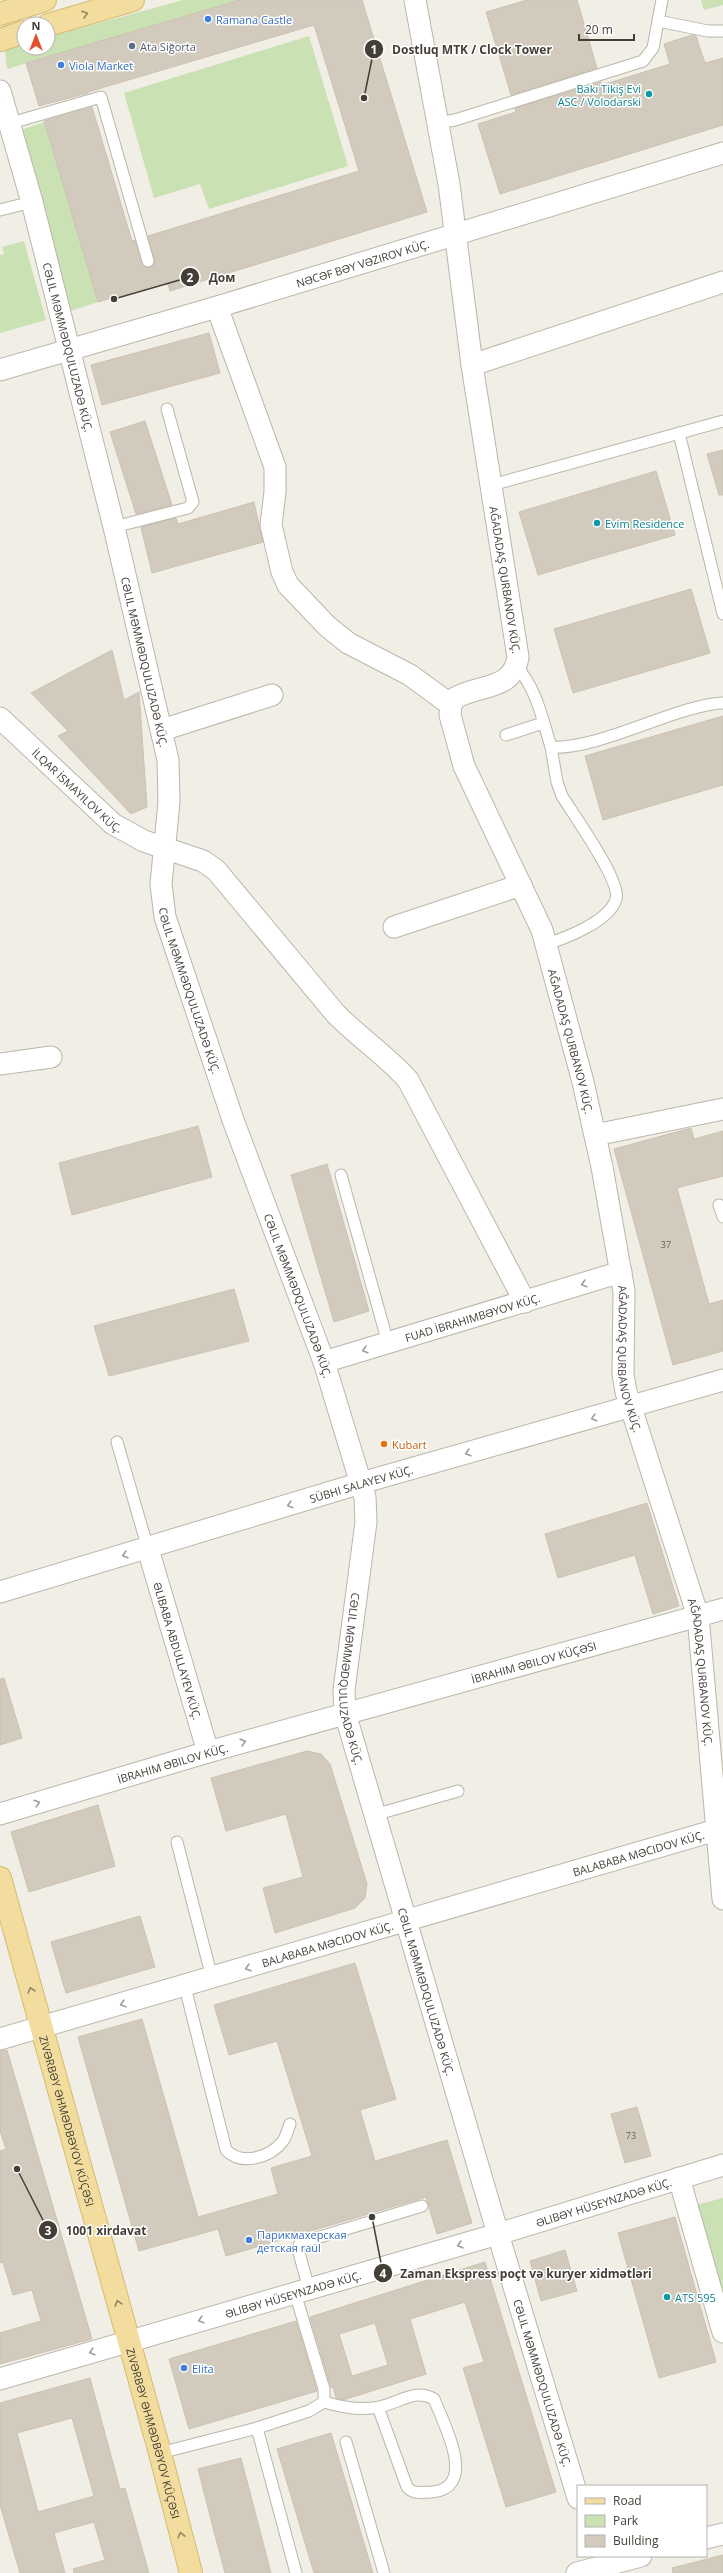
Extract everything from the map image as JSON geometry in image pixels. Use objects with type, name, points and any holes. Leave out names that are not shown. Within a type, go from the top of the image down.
[{"type":"main road","points":[[0,14],[45,0]]},
{"type":"main road","points":[[56,23],[133,0]]},
{"type":"main road","points":[[0,40],[16,35]]},
{"type":"main road","name":"ZIVƏRBƏY ƏHMƏDBƏYOV KÜÇƏSI","points":[[0,1878],[129,2340],[191,2573]]},
{"type":"street","name":"AĞADADAŞ QURBANOV KÜÇ.","points":[[416,0],[449,184],[472,365],[516,635],[517,667],[512,676],[501,682],[461,694],[455,698],[451,705],[453,730],[464,766],[521,885],[546,944],[596,1135],[621,1272],[625,1306],[623,1374],[631,1407],[698,1616],[720,1828],[723,1899]]},
{"type":"street","name":"CƏLIL MƏMMƏDQULUZADƏ KÜÇ.","points":[[0,91],[11,124],[70,350],[162,730],[169,782],[161,896],[165,917],[233,1120],[324,1362],[365,1497],[366,1522],[344,1690],[345,1713],[498,2234],[577,2495]]},
{"type":"street","name":"NƏCƏF BƏY VƏZIROV KÜÇ.","points":[[0,370],[217,307],[723,153]]},
{"type":"street","points":[[472,365],[723,282]]},
{"type":"street","points":[[217,307],[275,467],[271,525],[282,572],[288,585],[327,626],[348,643],[410,675],[451,705]]},
{"type":"street","points":[[162,730],[272,696]]},
{"type":"street","points":[[0,718],[113,824],[144,841],[203,861],[216,870],[335,1013],[408,1080],[525,1302]]},
{"type":"street","points":[[394,927],[521,885]]},
{"type":"street","points":[[0,1064],[51,1057]]},
{"type":"street","points":[[596,1135],[723,1109]]},
{"type":"street","name":"FUAD İBRAHIMBƏYOV KÜÇ.","points":[[324,1362],[621,1272]]},
{"type":"street","name":"SÜBHI SALAYEV KÜÇ.","points":[[0,1592],[148,1549],[361,1483],[723,1380]]},
{"type":"street","name":"ƏLIBABA ABDULLAYEV KÜÇ.","points":[[148,1549],[208,1752]]},
{"type":"street","name":"İBRAHIM ƏBILOV KÜÇƏSI","points":[[345,1713],[723,1609]]},
{"type":"street","name":"İBRAHIM ƏBILOV KÜÇ.","points":[[0,1814],[345,1713]]},
{"type":"street","name":"BALABABA MƏCIDOV KÜÇ.","points":[[0,2039],[186,1987],[212,1978],[406,1922],[720,1828]]},
{"type":"street","name":"ƏLIBƏY HÜSEYNZADƏ KÜÇ.","points":[[0,2379],[129,2340],[498,2234],[723,2165]]},
{"type":"street","points":[[679,2178],[723,2332]]},
{"type":"street","points":[[707,2538],[723,2534]]},
{"type":"street","points":[[577,2573],[599,2565],[636,2557]]},
{"type":"lane","points":[[437,123],[455,120],[643,61],[653,48],[662,0]]},
{"type":"lane","points":[[658,21],[708,31],[723,32]]},
{"type":"lane","points":[[11,124],[101,97],[148,261]]},
{"type":"lane","points":[[0,210],[32,202]]},
{"type":"lane","points":[[114,527],[188,508],[193,502],[167,409]]},
{"type":"lane","points":[[492,485],[723,421]]},
{"type":"lane","points":[[678,433],[723,614]]},
{"type":"lane","points":[[517,667],[529,681],[551,747],[557,782],[562,796],[615,880],[617,899],[611,908],[584,929],[546,944]]},
{"type":"lane","points":[[551,747],[575,747],[669,715],[701,706],[723,703]]},
{"type":"lane","points":[[506,735],[543,723]]},
{"type":"lane","points":[[341,1175],[388,1343]]},
{"type":"lane","points":[[719,1205],[723,1217]]},
{"type":"lane","points":[[117,1442],[148,1549]]},
{"type":"lane","points":[[374,1815],[458,1791]]},
{"type":"lane","points":[[177,1842],[212,1978]]},
{"type":"lane","points":[[186,1987],[226,2150],[232,2157],[239,2159],[250,2160],[265,2154],[283,2141],[290,2124]]},
{"type":"lane","points":[[324,2402],[324,2388],[302,2291],[298,2249],[300,2243],[422,2206]]},
{"type":"lane","points":[[160,2453],[257,2428],[309,2411],[324,2402],[348,2408],[378,2407],[416,2394],[426,2394],[434,2399],[456,2456],[455,2474],[448,2486],[437,2491],[417,2493],[406,2487],[378,2407]]},
{"type":"lane","points":[[257,2428],[296,2573]]},
{"type":"lane","points":[[346,2442],[384,2573]]},
{"type":"green space","points":[[183,0],[240,0],[56,54],[56,35]]},
{"type":"green space","points":[[701,0],[723,0],[723,5],[704,10]]},
{"type":"green space","points":[[309,36],[348,166],[209,209],[200,184],[154,198],[124,93]]},
{"type":"green space","points":[[16,46],[16,56],[51,56],[7,69],[5,49]]},
{"type":"green space","points":[[44,122],[98,302],[70,311],[18,131]]},
{"type":"green space","points":[[24,241],[46,320],[0,333],[0,255],[4,254],[2,247]]},
{"type":"green space","points":[[723,2198],[723,2292],[717,2293],[692,2206]]},
{"type":"building","points":[[240,0],[362,0],[427,212],[170,291],[167,282],[98,302],[44,121],[92,107],[132,241],[135,240],[141,263],[147,268],[153,266],[155,262],[148,236],[359,171],[314,25],[88,93],[39,106],[26,63],[50,56],[56,56],[56,54]]},
{"type":"building","points":[[527,0],[577,0],[597,68],[511,95],[486,12]]},
{"type":"building","name":"Bakı Tikiş Evi ASC / Volodarski","points":[[692,35],[696,36],[705,63],[723,58],[723,125],[500,194],[478,124],[516,112],[515,108],[601,82],[602,85],[670,64],[664,44]]},
{"type":"building","points":[[209,333],[220,373],[102,405],[91,365]]},
{"type":"building","points":[[145,421],[172,505],[136,514],[110,432]]},
{"type":"building","points":[[723,450],[723,495],[719,495],[707,454]]},
{"type":"building","name":"Evim Residence","points":[[656,471],[675,535],[538,575],[519,512]]},
{"type":"building","points":[[254,502],[263,542],[152,573],[141,527],[176,518],[178,524]]},
{"type":"building","points":[[691,589],[710,653],[573,693],[554,629]]},
{"type":"building","points":[[112,650],[124,700],[139,692],[147,807],[131,814],[58,736],[68,731],[31,693]]},
{"type":"building","points":[[723,716],[723,785],[603,820],[585,756]]},
{"type":"building","points":[[198,1126],[212,1177],[72,1215],[59,1163]]},
{"type":"building","points":[[691,1128],[694,1139],[723,1131],[723,1176],[677,1188],[709,1304],[723,1300],[723,1351],[673,1365],[614,1149]]},
{"type":"building","points":[[327,1164],[369,1311],[334,1322],[291,1175]]},
{"type":"building","points":[[234,1289],[249,1341],[109,1376],[94,1326]]},
{"type":"building","points":[[647,1503],[679,1606],[653,1614],[635,1555],[558,1578],[545,1534]]},
{"type":"building","points":[[4,1678],[22,1738],[0,1745],[0,1679]]},
{"type":"building","points":[[307,1751],[321,1754],[330,1764],[367,1884],[365,1898],[355,1908],[275,1933],[263,1888],[303,1877],[286,1814],[226,1831],[211,1778]]},
{"type":"building","points":[[98,1805],[115,1866],[29,1892],[11,1832]]},
{"type":"building","points":[[140,1916],[155,1967],[66,1993],[51,1942]]},
{"type":"building","points":[[355,1963],[396,2099],[360,2110],[375,2161],[447,2140],[472,2223],[437,2234],[426,2197],[226,2256],[218,2229],[139,2251],[78,2037],[142,2019],[198,2217],[278,2194],[271,2168],[312,2156],[277,2041],[229,2055],[214,2005]]},
{"type":"building","points":[[7,2050],[92,2339],[0,2364],[0,2333],[41,2321],[32,2290],[13,2295],[3,2262],[0,2263],[0,2151],[6,2149],[0,2131],[0,2051]]},
{"type":"building","points":[[637,2107],[651,2156],[625,2163],[611,2114]]},
{"type":"building","name":"ATS 595","points":[[675,2217],[716,2362],[659,2378],[618,2233]]},
{"type":"building","points":[[565,2250],[577,2291],[541,2301],[530,2261]]},
{"type":"building","points":[[485,2262],[556,2492],[506,2507],[463,2368],[484,2362],[465,2302],[410,2319],[426,2374],[343,2400],[336,2398],[333,2387],[331,2387],[310,2317]],"holes":[[[375,2323],[388,2365],[352,2376],[339,2334]]]},
{"type":"building","points":[[296,2321],[317,2391],[189,2429],[169,2359]]},
{"type":"building","points":[[90,2378],[120,2489],[125,2488],[149,2573],[74,2573],[73,2569],[105,2560],[94,2522],[54,2533],[65,2573],[20,2573],[0,2505],[0,2403]],"holes":[[[72,2418],[94,2496],[38,2512],[17,2433]]]},
{"type":"building","points":[[331,2433],[373,2573],[314,2573],[277,2449]]},
{"type":"building","points":[[241,2458],[271,2573],[225,2573],[217,2543],[198,2469]]},
{"type":"building","points":[[723,2555],[723,2573],[673,2573],[672,2568]]},
{"type":"place","name":"Ramana Castle","points":[[208,19]]},
{"type":"place","name":"Ata Siğorta","points":[[132,46]]},
{"type":"place","name":"Viola Market","points":[[61,65]]},
{"type":"place","name":"Bakı Tikiş Evi ASC / Volodarski","points":[[649,94]]},
{"type":"place","name":"Dostluq MTK / Clock Tower","points":[[364,98]]},
{"type":"place","name":"Дом","points":[[114,299]]},
{"type":"place","name":"Evim Residence","points":[[597,523]]},
{"type":"place","name":"Kubart","points":[[384,1444]]},
{"type":"place","name":"1001 xirdavat","points":[[17,2169]]},
{"type":"place","name":"Zaman Ekspress poçt və kuryer xidmətləri","points":[[372,2217]]},
{"type":"place","name":"Парикмахерская детская raul","points":[[249,2240]]},
{"type":"place","name":"ATS 595","points":[[667,2297]]},
{"type":"place","name":"Elita","points":[[184,2368]]}]
